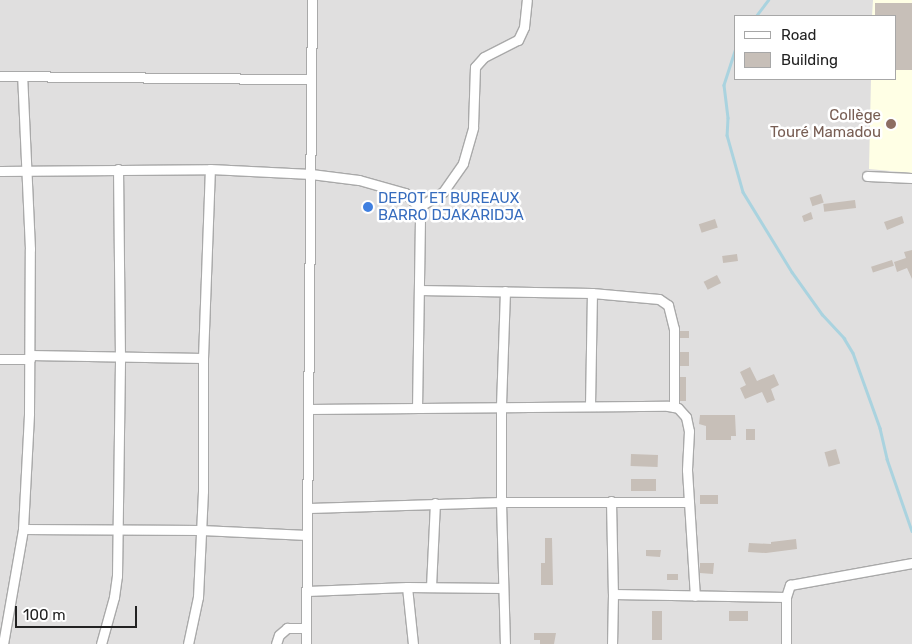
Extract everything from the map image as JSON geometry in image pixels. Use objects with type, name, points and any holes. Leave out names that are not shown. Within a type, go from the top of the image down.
[{"type":"street","points":[[306,644],[309,508],[312,0]]},
{"type":"street","points":[[419,207],[442,192],[463,163],[473,127],[475,68],[484,57],[518,40],[524,27],[527,0]]},
{"type":"street","points":[[0,76],[311,79]]},
{"type":"street","points":[[3,644],[24,529],[30,357],[30,249],[22,76]]},
{"type":"street","points":[[101,644],[114,598],[117,529],[120,358],[118,169]]},
{"type":"street","points":[[0,171],[210,169],[311,174],[360,180],[405,193],[419,207],[416,407]]},
{"type":"street","points":[[188,644],[196,610],[202,530],[203,358],[210,169]]},
{"type":"street","points":[[867,176],[912,178]]},
{"type":"street","points":[[419,290],[592,293],[654,297],[665,301],[668,305],[674,329],[674,407]]},
{"type":"street","points":[[505,291],[501,406],[501,502],[506,644]]},
{"type":"street","points":[[590,406],[592,293]]},
{"type":"street","points":[[0,359],[30,357],[203,358]]},
{"type":"street","points":[[309,409],[501,406],[674,407],[682,411],[688,421],[689,502],[694,596]]},
{"type":"street","points":[[611,501],[612,644]]},
{"type":"street","points":[[309,508],[501,502],[689,502]]},
{"type":"street","points":[[431,587],[434,504]]},
{"type":"street","points":[[24,529],[202,530],[307,535]]},
{"type":"street","points":[[786,644],[787,589],[793,584],[912,563]]},
{"type":"street","points":[[306,591],[407,586],[503,588]]},
{"type":"street","points":[[407,586],[413,644]]},
{"type":"street","points":[[613,594],[786,598]]},
{"type":"street","points":[[276,644],[279,635],[286,628],[306,628]]},
{"type":"shaded area","points":[[0,0],[912,0],[912,644],[0,644]]},
{"type":"shaded area","name":"Collège Touré Mamadou","points":[[873,0],[912,0],[912,173],[869,169],[871,80],[897,80],[897,15],[872,15]]},
{"type":"building","points":[[875,3],[912,3],[912,70],[897,70],[897,15],[875,15]]},
{"type":"building","points":[[821,194],[824,203],[812,206],[810,198]]},
{"type":"building","points":[[855,200],[856,208],[824,212],[823,204]]},
{"type":"building","points":[[811,212],[813,219],[804,222],[802,216]]},
{"type":"building","points":[[902,216],[904,223],[887,230],[884,222]]},
{"type":"building","points":[[715,219],[718,228],[702,233],[699,224]]},
{"type":"building","points":[[912,250],[912,279],[907,268],[897,272],[894,262],[906,258],[904,252]]},
{"type":"building","points":[[737,254],[738,261],[723,263],[722,256]]},
{"type":"building","points":[[892,260],[894,266],[873,273],[871,267]]},
{"type":"building","points":[[717,275],[721,283],[708,290],[704,282]]},
{"type":"building","points":[[680,331],[689,331],[689,338],[680,338]]},
{"type":"building","points":[[680,352],[689,352],[689,366],[680,366]]},
{"type":"building","points":[[750,367],[757,381],[774,374],[779,385],[771,389],[775,400],[767,403],[762,392],[745,399],[740,388],[746,385],[740,372]]},
{"type":"building","points":[[680,377],[686,377],[686,401],[680,401]]},
{"type":"building","points":[[700,415],[735,415],[736,436],[731,436],[731,440],[706,440],[706,426],[699,424]]},
{"type":"building","points":[[746,429],[755,429],[755,440],[746,440]]},
{"type":"building","points":[[836,449],[840,463],[829,467],[824,452]]},
{"type":"building","points":[[631,454],[658,455],[658,467],[631,466]]},
{"type":"building","points":[[631,479],[656,479],[656,491],[631,491]]},
{"type":"building","points":[[700,495],[718,495],[718,504],[700,504]]},
{"type":"building","points":[[545,538],[552,538],[553,585],[541,585],[541,563],[545,563]]},
{"type":"building","points":[[796,539],[797,549],[766,553],[748,552],[749,543],[771,544],[771,542]]},
{"type":"building","points":[[646,550],[661,550],[660,557],[646,556]]},
{"type":"building","points":[[700,563],[714,563],[713,574],[700,573]]},
{"type":"building","points":[[667,574],[678,574],[678,580],[667,580]]},
{"type":"building","points":[[652,611],[662,611],[662,640],[652,640]]},
{"type":"building","points":[[729,611],[748,611],[748,621],[729,621]]},
{"type":"building","points":[[534,633],[556,633],[554,644],[540,644],[540,640],[534,640]]},
{"type":"waterway","points":[[757,15],[768,0]]},
{"type":"waterway","points":[[734,54],[724,85],[728,118],[727,135],[743,192],[792,272],[822,314],[844,338],[853,353],[880,428],[887,459],[912,531]]},
{"type":"place","name":"Collège Touré Mamadou","points":[[891,124]]},
{"type":"place","name":"DEPOT ET BUREAUX BARRO DJAKARIDJA","points":[[368,207]]}]
